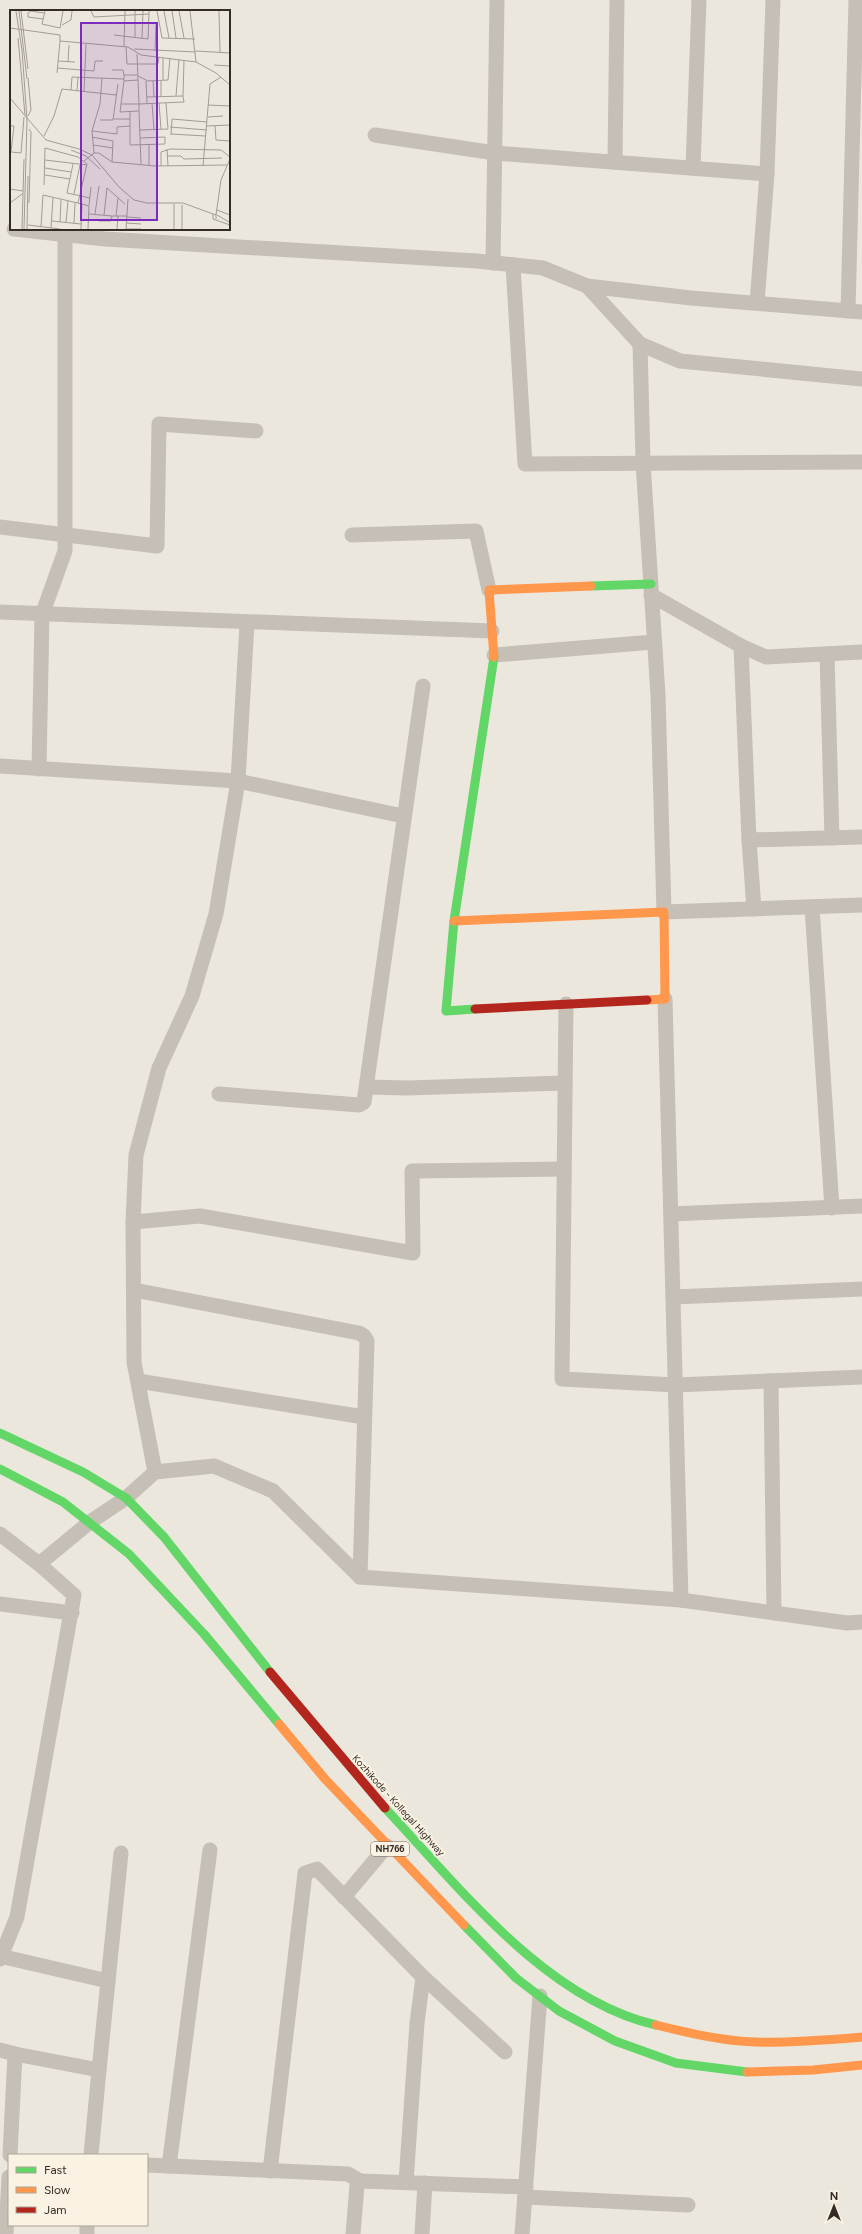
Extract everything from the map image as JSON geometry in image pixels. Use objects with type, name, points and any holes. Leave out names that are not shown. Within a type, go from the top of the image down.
[{"type":"main road","points":[[454,920],[664,912],[665,999],[446,1011],[454,920],[494,656],[489,590],[651,590]]},
{"type":"main road","name":"Kozhikode - Kollegal Highway","points":[[0,1433],[83,1472],[126,1498],[164,1537],[274,1678],[380,1803],[492,1921],[554,1977],[603,2006],[636,2019],[699,2035],[762,2042],[809,2042],[862,2037]]},
{"type":"main road","name":"NH766","points":[[0,1469],[18,1477],[63,1502],[129,1554],[199,1629],[325,1779],[387,1846],[516,1978],[559,2011],[615,2041],[676,2063],[740,2072],[813,2070],[862,2065]]},
{"type":"street","points":[[493,263],[497,0]]},
{"type":"street","points":[[615,162],[617,0]]},
{"type":"street","points":[[693,168],[699,0]]},
{"type":"street","points":[[757,303],[767,174],[773,0]]},
{"type":"street","points":[[21,230],[105,239],[493,263],[543,268],[587,286],[691,298],[855,311],[856,0]]},
{"type":"street","points":[[375,135],[495,153],[767,174]]},
{"type":"street","points":[[0,228],[10,229]]},
{"type":"street","points":[[39,769],[42,615],[65,551],[65,235]]},
{"type":"street","points":[[513,265],[525,464],[643,462],[862,462]]},
{"type":"street","points":[[587,286],[640,344],[680,361],[862,379]]},
{"type":"street","points":[[640,344],[643,462],[658,696],[664,912],[862,905]]},
{"type":"street","points":[[0,527],[157,546],[159,424],[256,431]]},
{"type":"street","points":[[352,535],[476,531],[489,590]]},
{"type":"street","points":[[651,590],[742,646],[766,657],[862,652]]},
{"type":"street","points":[[0,612],[247,623],[492,631]]},
{"type":"street","points":[[155,1472],[134,1362],[133,1222],[136,1155],[159,1068],[192,996],[216,914],[238,781],[247,623]]},
{"type":"street","points":[[494,656],[654,642]]},
{"type":"street","points":[[742,646],[749,840],[754,909]]},
{"type":"street","points":[[827,654],[832,838]]},
{"type":"street","points":[[219,1094],[359,1106],[364,1102],[423,686]]},
{"type":"street","points":[[0,766],[238,781],[404,816]]},
{"type":"street","points":[[749,840],[862,837]]},
{"type":"street","points":[[812,907],[832,1208]]},
{"type":"street","points":[[665,999],[681,1600]]},
{"type":"street","points":[[566,1004],[562,1378],[676,1385],[862,1377]]},
{"type":"street","points":[[367,1087],[407,1088],[565,1083]]},
{"type":"street","points":[[133,1222],[200,1216],[413,1253],[412,1172],[564,1169]]},
{"type":"street","points":[[671,1214],[862,1206]]},
{"type":"street","points":[[673,1297],[862,1289]]},
{"type":"street","points":[[134,1290],[359,1333],[364,1336],[367,1341],[360,1577]]},
{"type":"street","points":[[138,1381],[364,1417]]},
{"type":"street","points":[[770,1381],[774,1613]]},
{"type":"street","points":[[39,1564],[90,1522],[126,1498],[155,1472],[214,1466],[273,1491],[360,1577],[681,1600],[847,1623],[862,1622]]},
{"type":"street","points":[[0,1534],[39,1564],[74,1595],[17,1917],[0,1957],[108,1981]]},
{"type":"street","points":[[0,1604],[72,1613]]},
{"type":"street","points":[[344,1897],[387,1846]]},
{"type":"street","points":[[169,2166],[210,1850]]},
{"type":"street","points":[[91,2154],[121,1853]]},
{"type":"street","points":[[270,2171],[305,1873],[317,1869],[423,1977],[505,2052]]},
{"type":"street","points":[[406,2182],[417,2023],[423,1977]]},
{"type":"street","points":[[522,2234],[540,1996]]},
{"type":"street","points":[[0,2050],[99,2070]]},
{"type":"street","points":[[10,2154],[15,2054]]},
{"type":"street","points":[[148,2165],[348,2174],[360,2181],[425,2183],[688,2205]]},
{"type":"street","points":[[354,2234],[357,2185],[360,2181]]},
{"type":"street","points":[[422,2234],[425,2183]]},
{"type":"street","points":[[6,2234],[8,2196]]},
{"type":"traffic: fast","points":[[591,586],[651,584]]},
{"type":"traffic: fast","points":[[475,1009],[446,1011],[454,921],[494,657]]},
{"type":"traffic: fast","points":[[0,1433],[83,1472],[126,1498],[164,1537],[270,1672]]},
{"type":"traffic: fast","points":[[0,1469],[63,1502],[129,1554],[204,1634],[279,1724]]},
{"type":"traffic: fast","points":[[385,1808],[474,1905],[507,1937],[541,1966],[578,1992],[616,2012],[656,2025]]},
{"type":"traffic: fast","points":[[464,1925],[516,1978],[559,2011],[615,2041],[676,2063],[747,2072]]},
{"type":"traffic: slow","points":[[494,657],[489,590],[591,586]]},
{"type":"traffic: slow","points":[[454,921],[664,912],[665,999],[647,1000]]},
{"type":"traffic: slow","points":[[279,1724],[325,1779],[464,1925]]},
{"type":"traffic: slow","points":[[656,2025],[706,2036],[743,2041],[795,2042],[862,2037]]},
{"type":"traffic: slow","points":[[747,2072],[813,2070],[862,2065]]},
{"type":"traffic: jam","points":[[475,1009],[647,1000]]},
{"type":"traffic: jam","points":[[270,1672],[385,1808]]}]
